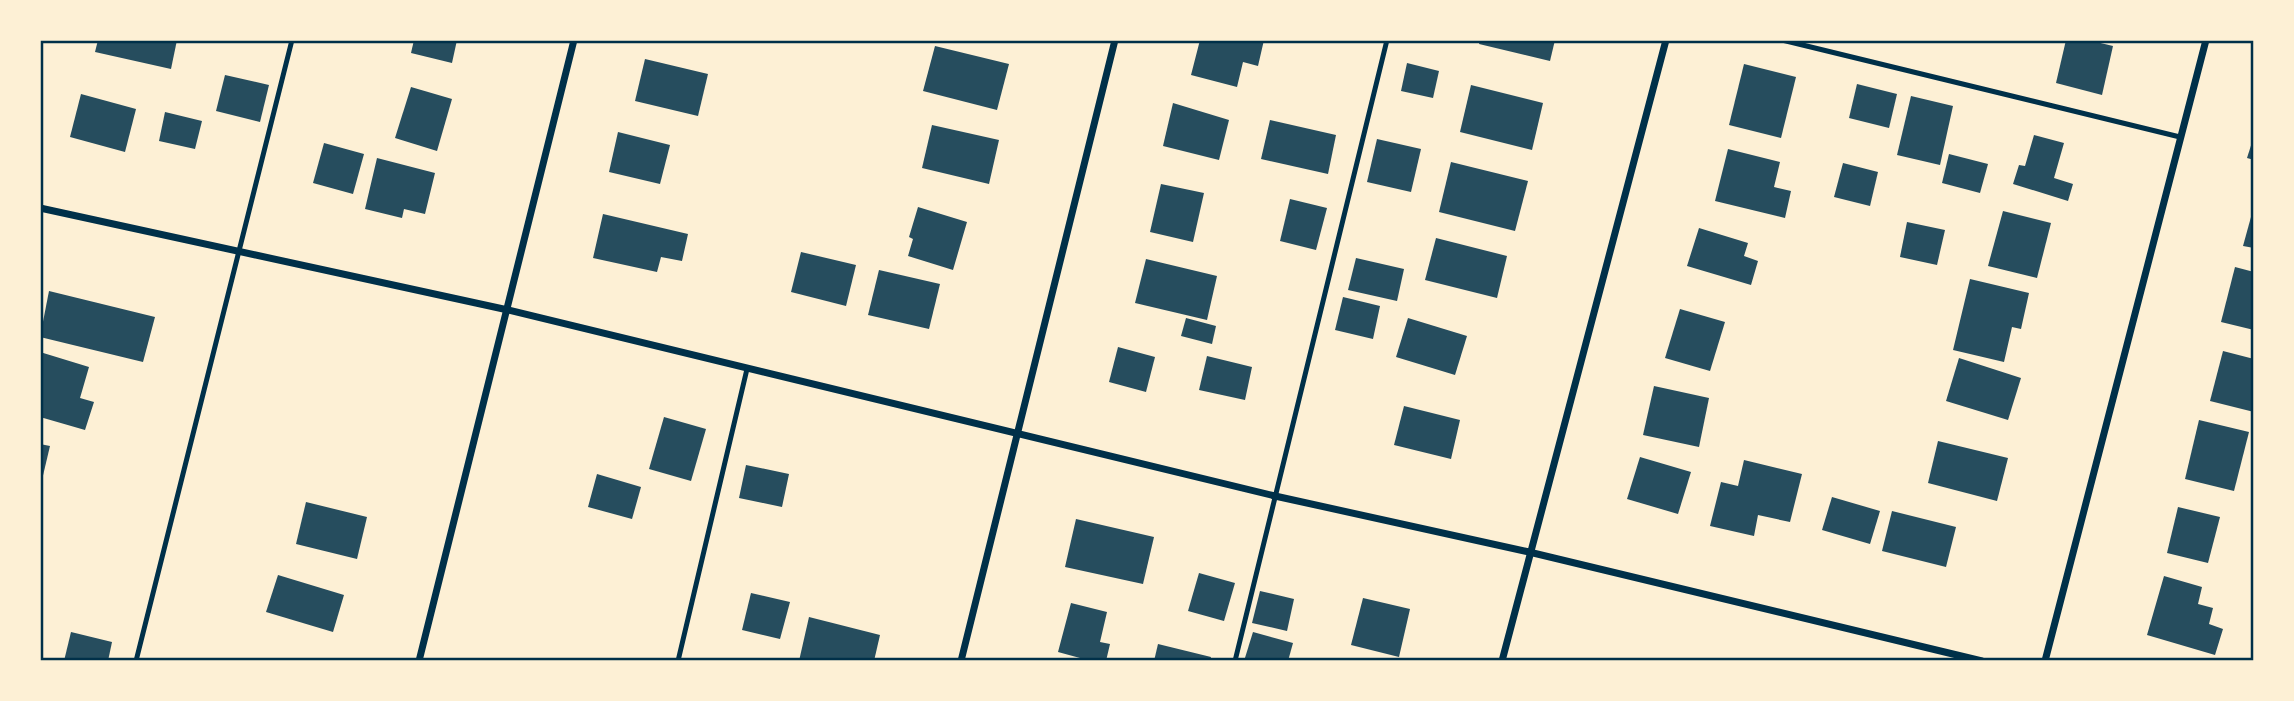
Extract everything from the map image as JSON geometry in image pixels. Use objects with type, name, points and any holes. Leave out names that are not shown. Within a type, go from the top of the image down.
[{"type":"street","points":[[419,661],[574,40]]},
{"type":"street","points":[[961,661],[1115,40]]},
{"type":"street","points":[[1502,661],[1666,40]]},
{"type":"street","points":[[2045,661],[2206,40]]},
{"type":"street","points":[[40,208],[508,310],[1017,435],[1529,552],[1982,661]]},
{"type":"lane","points":[[136,661],[292,40]]},
{"type":"lane","points":[[1235,661],[1387,40]]},
{"type":"lane","points":[[1782,40],[2180,137]]},
{"type":"lane","points":[[678,661],[747,369]]},
{"type":"building","points":[[98,40],[177,40],[171,69],[95,52]]},
{"type":"building","points":[[414,40],[457,40],[452,63],[411,53]]},
{"type":"building","points":[[1200,40],[1264,40],[1258,66],[1243,62],[1237,87],[1191,75]]},
{"type":"building","points":[[1480,40],[1555,40],[1550,61],[1479,44]]},
{"type":"building","points":[[2066,40],[2088,40],[2113,46],[2102,95],[2056,83]]},
{"type":"building","points":[[935,46],[1009,64],[997,110],[923,91]]},
{"type":"building","points":[[645,59],[708,74],[698,116],[635,101]]},
{"type":"building","points":[[1407,63],[1439,71],[1433,98],[1401,91]]},
{"type":"building","points":[[1744,64],[1796,77],[1781,138],[1729,125]]},
{"type":"building","points":[[225,75],[269,85],[260,122],[216,111]]},
{"type":"building","points":[[1857,84],[1897,94],[1889,128],[1849,118]]},
{"type":"building","points":[[1471,85],[1543,103],[1532,150],[1460,132]]},
{"type":"building","points":[[411,87],[452,99],[437,151],[395,138]]},
{"type":"building","points":[[81,94],[136,109],[125,152],[70,137]]},
{"type":"building","points":[[1911,96],[1953,106],[1940,165],[1897,155]]},
{"type":"building","points":[[1173,103],[1229,120],[1219,160],[1163,146]]},
{"type":"building","points":[[165,112],[202,121],[195,149],[159,141]]},
{"type":"building","points":[[1270,120],[1336,135],[1328,174],[1261,159]]},
{"type":"building","points":[[932,125],[999,140],[989,184],[922,168]]},
{"type":"building","points":[[618,132],[670,145],[660,184],[609,172]]},
{"type":"building","points":[[2034,135],[2064,143],[2054,178],[2073,184],[2068,201],[2013,184],[2019,165],[2025,166]]},
{"type":"building","points":[[2254,136],[2254,160],[2247,158]]},
{"type":"building","points":[[1377,139],[1421,149],[1411,192],[1367,182]]},
{"type":"building","points":[[324,143],[364,154],[353,194],[313,183]]},
{"type":"building","points":[[1728,149],[1780,162],[1774,187],[1791,191],[1785,218],[1715,201]]},
{"type":"building","points":[[1949,154],[1988,164],[1980,193],[1942,183]]},
{"type":"building","points":[[377,158],[435,173],[425,214],[404,209],[402,218],[365,209]]},
{"type":"building","points":[[1451,162],[1528,181],[1515,231],[1439,212]]},
{"type":"building","points":[[1843,163],[1878,172],[1870,206],[1834,197]]},
{"type":"building","points":[[1161,184],[1204,193],[1193,242],[1150,232]]},
{"type":"building","points":[[1290,199],[1327,208],[1316,250],[1280,241]]},
{"type":"building","points":[[2254,206],[2254,248],[2243,246]]},
{"type":"building","points":[[918,207],[967,222],[953,270],[908,256],[913,239],[909,237]]},
{"type":"building","points":[[2003,211],[2051,223],[2037,278],[1988,266]]},
{"type":"building","points":[[603,214],[688,234],[682,261],[661,257],[657,272],[593,258]]},
{"type":"building","points":[[1907,222],[1945,230],[1937,265],[1900,257]]},
{"type":"building","points":[[1699,228],[1748,243],[1744,256],[1758,261],[1751,285],[1687,266]]},
{"type":"building","points":[[1436,238],[1507,256],[1497,298],[1425,280]]},
{"type":"building","points":[[801,252],[856,265],[846,306],[791,292]]},
{"type":"building","points":[[1356,258],[1404,269],[1397,301],[1348,290]]},
{"type":"building","points":[[1146,259],[1217,276],[1207,320],[1135,303]]},
{"type":"building","points":[[2235,267],[2254,272],[2254,330],[2221,322]]},
{"type":"building","points":[[879,270],[940,284],[929,329],[868,315]]},
{"type":"building","points":[[1970,279],[2029,293],[2021,329],[2012,327],[2004,362],[1953,350]]},
{"type":"building","points":[[49,291],[155,317],[143,362],[40,337]]},
{"type":"building","points":[[1343,297],[1380,306],[1373,339],[1335,330]]},
{"type":"building","points":[[1680,309],[1725,322],[1710,371],[1665,358]]},
{"type":"building","points":[[1186,318],[1216,326],[1212,344],[1181,336]]},
{"type":"building","points":[[1408,318],[1467,336],[1455,375],[1396,357]]},
{"type":"building","points":[[1118,347],[1155,357],[1146,392],[1109,382]]},
{"type":"building","points":[[2223,351],[2254,359],[2254,412],[2210,401]]},
{"type":"building","points":[[40,352],[89,367],[80,398],[94,402],[85,430],[40,417]]},
{"type":"building","points":[[1207,356],[1252,367],[1245,400],[1199,390]]},
{"type":"building","points":[[1959,358],[2021,378],[2008,420],[1946,401]]},
{"type":"building","points":[[1654,386],[1709,398],[1699,447],[1643,435]]},
{"type":"building","points":[[1404,406],[1460,420],[1451,459],[1394,445]]},
{"type":"building","points":[[664,417],[706,429],[691,481],[649,469]]},
{"type":"building","points":[[2199,420],[2249,432],[2234,491],[2185,479]]},
{"type":"building","points":[[1938,441],[2008,458],[1997,501],[1928,483]]},
{"type":"building","points":[[40,444],[50,446],[41,484],[40,484]]},
{"type":"building","points":[[1640,457],[1691,472],[1678,514],[1627,499]]},
{"type":"building","points":[[1744,460],[1802,474],[1790,522],[1758,515],[1754,536],[1710,526],[1721,482],[1738,486]]},
{"type":"building","points":[[746,465],[789,474],[782,507],[739,498]]},
{"type":"building","points":[[597,474],[641,487],[632,519],[588,507]]},
{"type":"building","points":[[1832,497],[1880,511],[1870,544],[1822,530]]},
{"type":"building","points":[[306,502],[367,517],[357,559],[296,544]]},
{"type":"building","points":[[2178,507],[2220,517],[2208,563],[2167,553]]},
{"type":"building","points":[[1892,511],[1956,527],[1946,567],[1882,551]]},
{"type":"building","points":[[1076,519],[1154,537],[1143,584],[1065,567]]},
{"type":"building","points":[[1199,573],[1235,583],[1224,621],[1188,611]]},
{"type":"building","points":[[278,575],[344,595],[333,632],[266,612]]},
{"type":"building","points":[[2164,576],[2202,587],[2198,604],[2213,608],[2209,624],[2223,629],[2215,655],[2147,635]]},
{"type":"building","points":[[1260,591],[1294,599],[1287,631],[1252,623]]},
{"type":"building","points":[[751,593],[790,602],[780,639],[742,630]]},
{"type":"building","points":[[1363,598],[1410,609],[1399,657],[1351,645]]},
{"type":"building","points":[[1071,603],[1107,612],[1100,642],[1110,644],[1106,661],[1091,661],[1058,652]]},
{"type":"building","points":[[809,617],[880,635],[874,661],[799,661]]},
{"type":"building","points":[[71,632],[112,642],[108,661],[64,661]]},
{"type":"building","points":[[1253,632],[1293,643],[1288,661],[1244,661]]},
{"type":"building","points":[[1158,644],[1211,657],[1210,661],[1154,661]]}]
